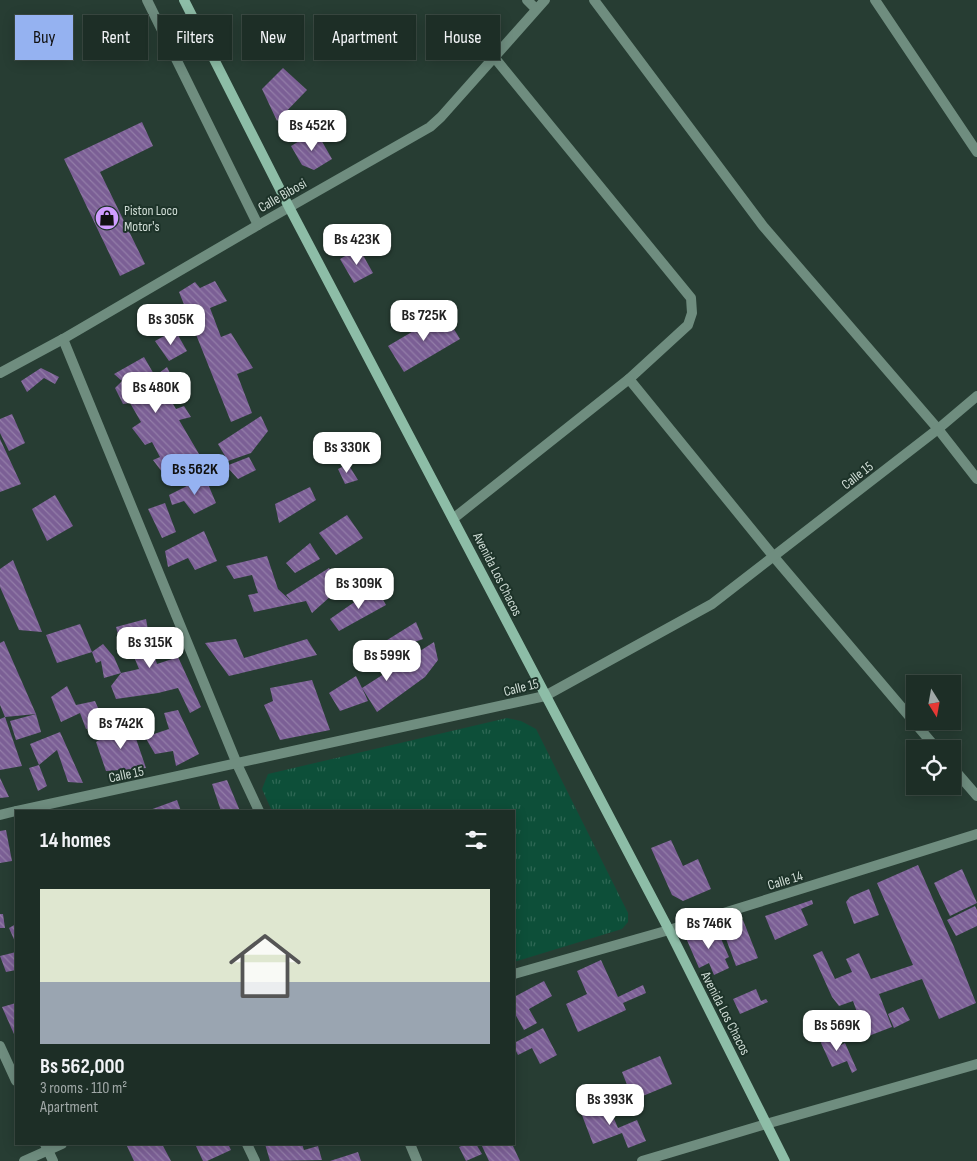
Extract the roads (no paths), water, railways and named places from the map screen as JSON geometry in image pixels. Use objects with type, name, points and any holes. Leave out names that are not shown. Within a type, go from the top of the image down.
[{"type":"street","points":[[147,0],[258,225]]},
{"type":"street","name":"Avenida Los Chacos","points":[[184,0],[289,207],[669,930],[786,1161]]},
{"type":"street","points":[[527,0],[536,9]]},
{"type":"street","name":"Calle Bibosi","points":[[500,49],[545,0]]},
{"type":"street","points":[[594,0],[763,226],[938,429],[977,479]]},
{"type":"street","points":[[875,0],[977,152]]},
{"type":"street","name":"Calle Bibosi","points":[[0,373],[63,340],[289,207],[430,127],[491,60]]},
{"type":"street","points":[[454,518],[629,379],[688,325],[692,313],[691,298],[497,60]]},
{"type":"street","points":[[63,340],[237,764],[259,810]]},
{"type":"street","points":[[629,379],[774,557],[929,740]]},
{"type":"street","name":"Calle 15","points":[[22,810],[545,696],[712,604],[938,429],[977,396]]},
{"type":"street","points":[[961,777],[977,796]]},
{"type":"street","name":"Calle 15","points":[[0,815],[15,811]]},
{"type":"street","name":"Calle 14","points":[[515,974],[669,930],[977,834]]},
{"type":"street","points":[[0,1046],[15,1079]]},
{"type":"street","points":[[642,1161],[977,1064]]},
{"type":"street","points":[[247,1145],[255,1161]]},
{"type":"street","points":[[410,1145],[418,1161]]},
{"type":"street","points":[[24,1161],[46,1147],[53,1161]]},
{"type":"place","name":"Piston Loco Motor's","points":[[107,218]]}]
